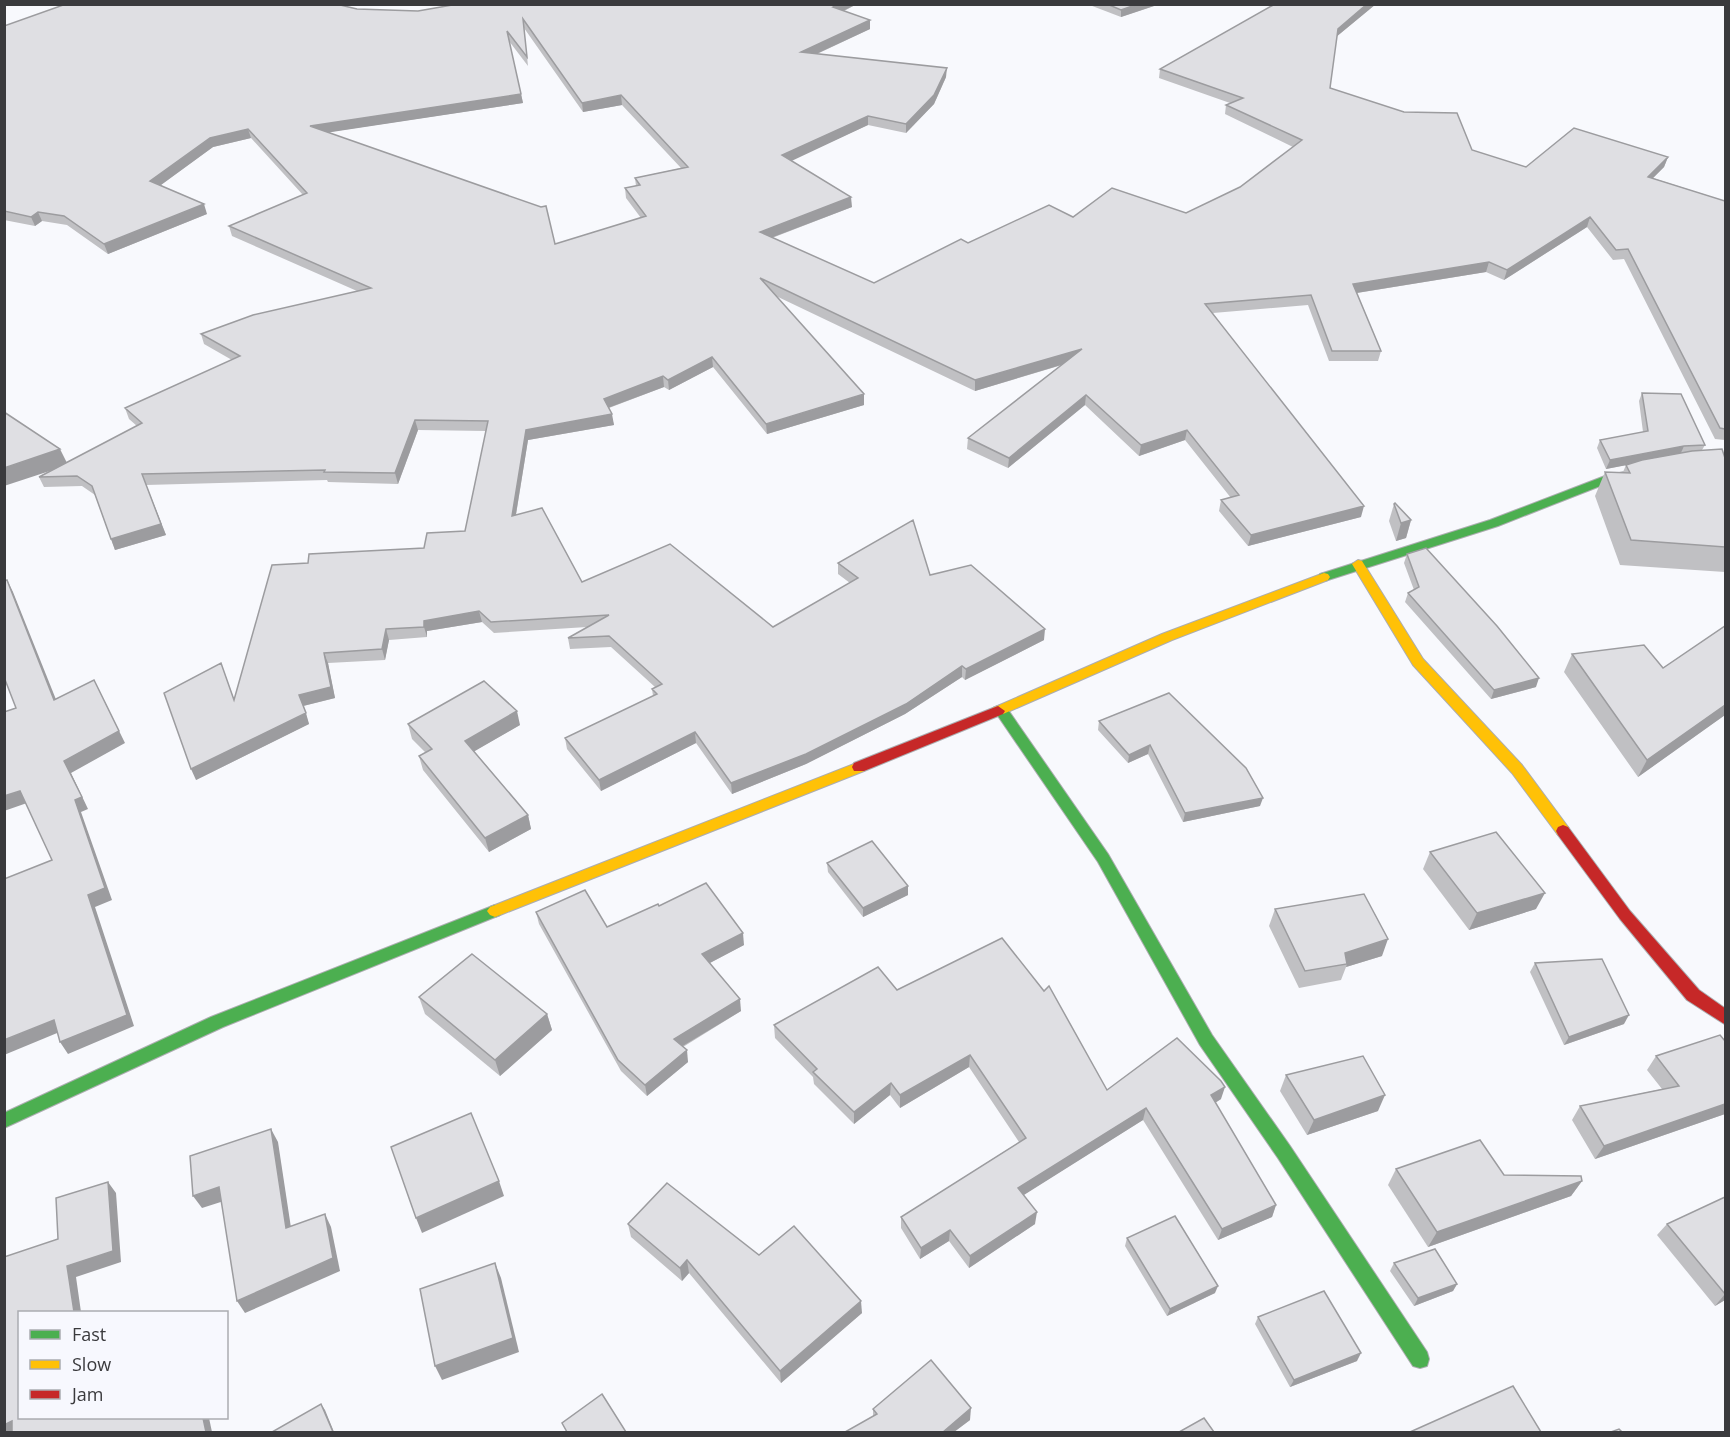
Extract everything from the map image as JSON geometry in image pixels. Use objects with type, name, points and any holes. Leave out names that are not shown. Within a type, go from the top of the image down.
[{"type":"street","points":[[4,1120],[217,1022],[1001,711],[1167,637],[1358,564],[1495,523],[1575,491],[1626,474],[1680,465],[1725,463]]},
{"type":"street","points":[[1358,564],[1418,663],[1517,769],[1625,915],[1693,995],[1725,1018]]},
{"type":"street","points":[[1001,711],[1103,858],[1206,1040],[1284,1152],[1420,1359]]},
{"type":"building","points":[[66,4],[336,4],[357,9],[418,11],[458,4],[838,4],[833,7],[870,20],[801,52],[947,68],[934,95],[906,124],[868,116],[782,155],[851,197],[760,232],[874,283],[961,239],[968,243],[1049,205],[1073,217],[1112,188],[1186,213],[1240,187],[1302,140],[1226,105],[1243,98],[1160,69],[1275,4],[1367,4],[1338,29],[1330,88],[1404,112],[1457,113],[1472,150],[1526,167],[1574,128],[1668,157],[1648,177],[1725,201],[1725,429],[1720,428],[1628,249],[1616,250],[1590,217],[1507,270],[1489,262],[1353,284],[1381,351],[1332,351],[1311,295],[1205,304],[1364,506],[1251,535],[1221,500],[1239,495],[1187,430],[1141,445],[1086,395],[1009,458],[968,438],[1082,349],[975,380],[760,278],[864,394],[766,424],[712,357],[668,380],[663,376],[604,399],[612,414],[526,430],[512,516],[542,508],[582,582],[670,544],[773,627],[858,578],[838,563],[913,520],[930,575],[971,565],[1045,629],[966,669],[962,666],[906,704],[806,754],[731,783],[695,732],[599,780],[565,738],[657,694],[652,689],[662,684],[609,636],[568,638],[609,615],[491,622],[479,611],[424,621],[424,627],[386,629],[382,649],[324,653],[331,687],[299,695],[306,713],[191,769],[164,693],[221,663],[234,700],[272,565],[308,563],[309,554],[424,548],[427,533],[465,531],[488,421],[415,420],[395,473],[324,472],[325,470],[142,474],[161,524],[111,539],[92,486],[77,476],[39,477],[142,423],[125,408],[240,356],[201,334],[253,315],[371,288],[229,226],[307,193],[248,129],[210,138],[150,181],[204,204],[104,244],[64,216],[38,212],[31,217],[4,211],[4,26]],"holes":[[[523,19],[582,103],[621,95],[688,167],[635,178],[640,185],[625,188],[646,216],[555,244],[546,206],[541,207],[310,126],[521,94],[507,31],[527,57]]]},
{"type":"building","points":[[1107,4],[1138,4],[1121,10]]},
{"type":"building","points":[[1642,393],[1681,394],[1705,445],[1684,446],[1610,460],[1600,440],[1648,431]]},
{"type":"building","points":[[4,412],[60,449],[4,468]]},
{"type":"building","points":[[1722,449],[1725,458],[1725,547],[1631,540],[1605,472],[1630,473],[1626,465],[1642,460],[1692,451]]},
{"type":"building","points":[[1395,503],[1411,520],[1401,523]]},
{"type":"building","points":[[1426,548],[1497,626],[1539,678],[1494,690],[1408,593],[1419,587],[1407,554]]},
{"type":"building","points":[[7,580],[54,700],[94,680],[119,731],[64,761],[82,797],[75,800],[105,888],[88,895],[127,1015],[60,1042],[54,1020],[4,1040],[4,879],[52,860],[20,791],[4,796],[4,712],[16,708],[4,677],[4,581]]},
{"type":"building","points":[[1725,626],[1725,705],[1647,760],[1572,654],[1644,645],[1663,668]]},
{"type":"building","points":[[484,681],[517,711],[465,741],[528,815],[485,838],[419,756],[432,749],[408,724]]},
{"type":"building","points":[[1169,693],[1246,768],[1263,798],[1185,813],[1150,745],[1129,755],[1099,721]]},
{"type":"building","points":[[1496,832],[1545,893],[1477,913],[1430,852]]},
{"type":"building","points":[[872,841],[908,886],[863,908],[827,863]]},
{"type":"building","points":[[706,883],[743,933],[702,954],[740,999],[674,1039],[687,1050],[645,1085],[618,1060],[536,912],[585,890],[607,927],[658,904],[659,906]]},
{"type":"building","points":[[1364,894],[1388,939],[1345,953],[1347,964],[1305,971],[1275,909]]},
{"type":"building","points":[[1002,938],[1044,991],[1049,986],[1107,1090],[1177,1038],[1225,1087],[1211,1095],[1276,1205],[1222,1229],[1146,1108],[1018,1188],[1037,1212],[970,1256],[950,1230],[921,1248],[901,1217],[1026,1138],[970,1055],[900,1095],[891,1083],[854,1112],[813,1072],[817,1069],[774,1025],[878,967],[897,990]]},
{"type":"building","points":[[472,954],[547,1014],[495,1060],[419,997]]},
{"type":"building","points":[[1602,959],[1629,1015],[1569,1037],[1535,963]]},
{"type":"building","points":[[1720,1035],[1725,1041],[1725,1104],[1604,1146],[1580,1106],[1679,1086],[1656,1056]]},
{"type":"building","points":[[1363,1056],[1385,1095],[1314,1120],[1286,1075]]},
{"type":"building","points":[[471,1113],[499,1181],[416,1218],[391,1147]]},
{"type":"building","points":[[271,1129],[286,1228],[325,1214],[333,1258],[237,1301],[219,1187],[193,1196],[190,1156]]},
{"type":"building","points":[[1480,1140],[1504,1175],[1581,1176],[1582,1181],[1437,1232],[1396,1169]]},
{"type":"building","points":[[108,1182],[113,1251],[67,1266],[74,1311],[18,1311],[18,1419],[203,1419],[206,1432],[12,1432],[12,1421],[4,1425],[4,1257],[58,1239],[56,1198]]},
{"type":"building","points":[[667,1183],[759,1255],[794,1226],[861,1301],[780,1371],[687,1260],[680,1268],[628,1224]]},
{"type":"building","points":[[1725,1197],[1725,1294],[1667,1224]]},
{"type":"building","points":[[1175,1216],[1218,1286],[1170,1309],[1127,1238]]},
{"type":"building","points":[[1435,1249],[1457,1284],[1418,1298],[1394,1263]]},
{"type":"building","points":[[495,1263],[513,1338],[435,1366],[420,1289]]},
{"type":"building","points":[[1324,1291],[1361,1353],[1294,1380],[1258,1317]]},
{"type":"building","points":[[931,1360],[971,1408],[943,1432],[845,1432],[877,1414],[873,1409]]},
{"type":"building","points":[[1513,1386],[1541,1432],[1410,1432]]},
{"type":"building","points":[[602,1394],[626,1432],[567,1432],[562,1423]]},
{"type":"building","points":[[321,1404],[333,1432],[272,1432]]},
{"type":"building","points":[[1204,1418],[1214,1432],[1179,1432]]},
{"type":"traffic: fast","points":[[1324,577],[1494,523],[1609,479],[1663,467],[1726,463]]},
{"type":"traffic: fast","points":[[1001,710],[1103,858],[1206,1040],[1284,1152],[1420,1359]]},
{"type":"traffic: fast","points":[[4,1121],[217,1022],[495,911]]},
{"type":"traffic: slow","points":[[1358,564],[1418,662],[1517,769],[1563,831]]},
{"type":"traffic: slow","points":[[998,711],[1167,637],[1324,577]]},
{"type":"traffic: slow","points":[[495,911],[859,767]]},
{"type":"traffic: jam","points":[[859,767],[998,711]]},
{"type":"traffic: jam","points":[[1563,831],[1625,915],[1693,995],[1726,1018]]}]
